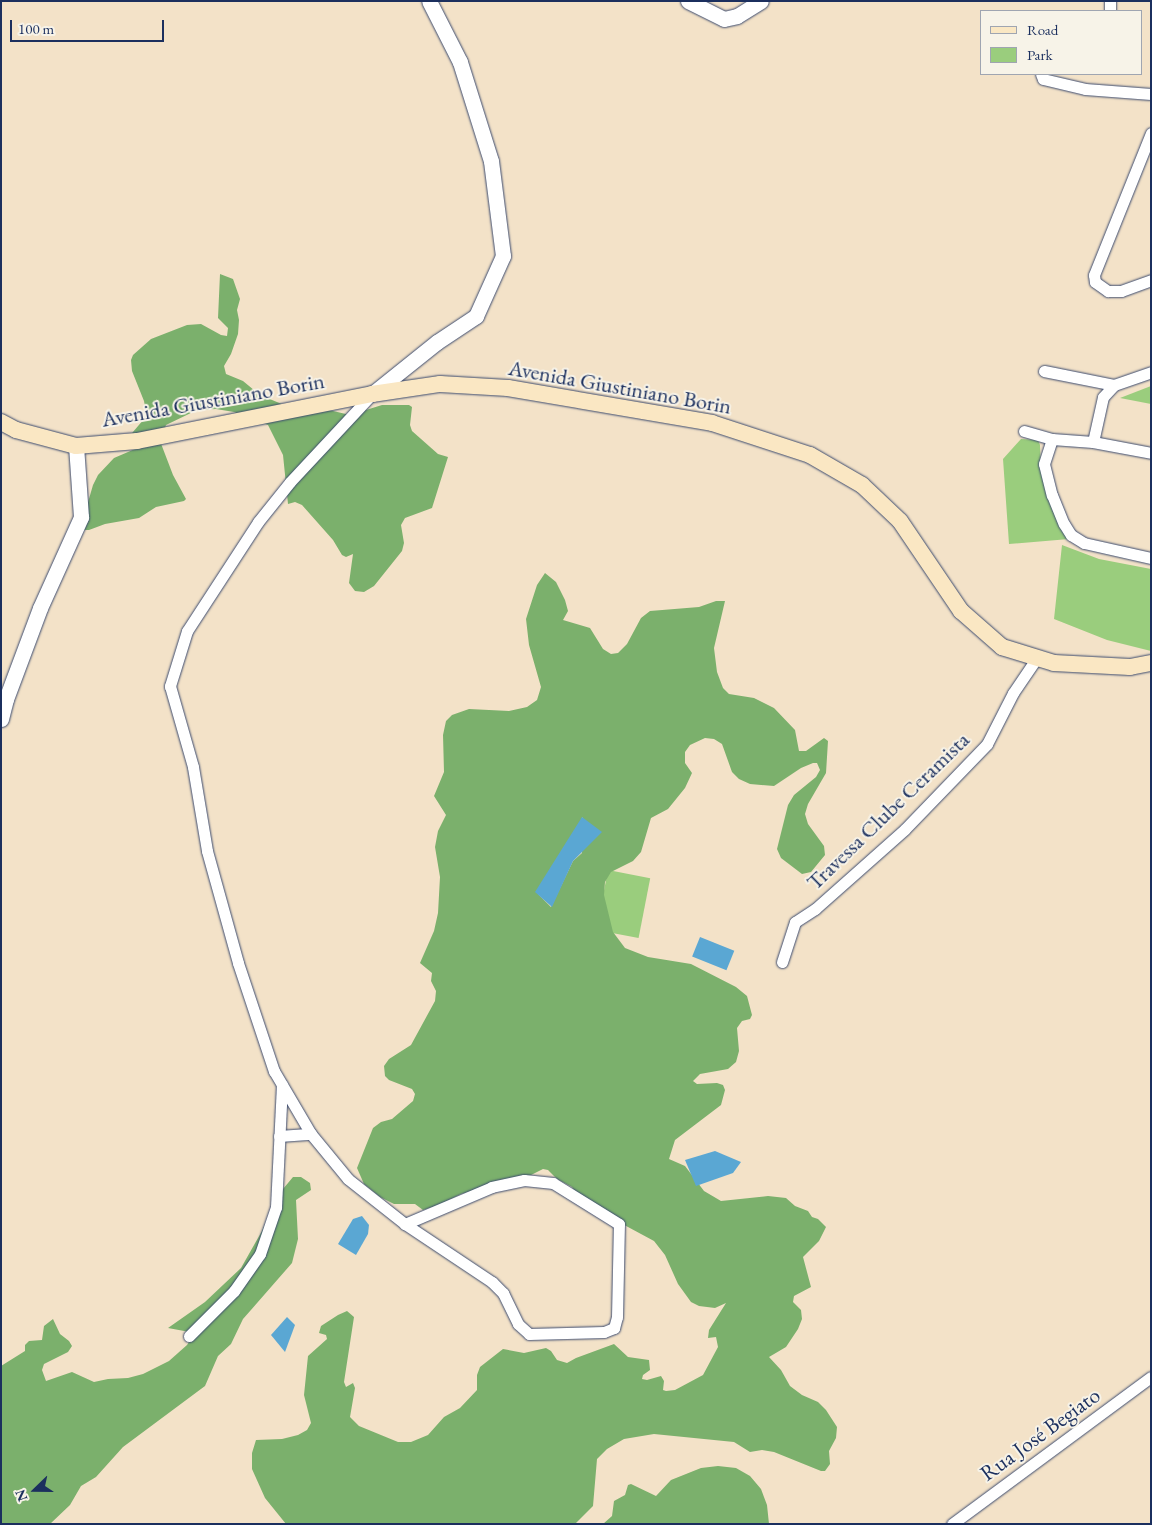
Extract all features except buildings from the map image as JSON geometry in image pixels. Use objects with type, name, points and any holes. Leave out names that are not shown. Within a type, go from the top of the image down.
[{"type":"main road","name":"Avenida Giustiniano Borin","points":[[1,422],[16,430],[76,446],[137,440],[372,394],[440,384],[508,388],[712,423],[810,455],[862,485],[900,521],[961,611],[1002,647],[1054,663],[1130,667],[1151,664]]},
{"type":"street","points":[[405,1224],[492,1187],[524,1180],[553,1183],[619,1224],[617,1317],[614,1328],[604,1332],[529,1334],[518,1324],[503,1292],[492,1282],[405,1224],[348,1179],[312,1134],[274,1071],[235,953],[206,851],[193,767],[170,686],[187,631],[258,522],[290,482],[372,394],[437,342],[476,316],[502,256],[491,161],[460,62],[429,1]]},
{"type":"street","points":[[688,1],[724,19],[737,16],[762,1]]},
{"type":"street","points":[[1041,75],[1043,80],[1085,89],[1151,94]]},
{"type":"street","points":[[1151,133],[1094,275],[1095,282],[1108,291],[1121,291],[1151,280]]},
{"type":"street","points":[[1044,371],[1114,385]]},
{"type":"street","points":[[1093,442],[1103,397],[1114,385],[1151,372]]},
{"type":"street","points":[[1024,431],[1052,438],[1093,442],[1151,452]]},
{"type":"street","points":[[1052,438],[1044,464],[1052,495],[1064,524],[1071,535],[1084,544],[1151,558]]},
{"type":"street","points":[[1,719],[6,699],[40,608],[81,517],[76,446]]},
{"type":"street","name":"Travessa Clube Ceramista","points":[[782,962],[795,922],[815,909],[905,829],[987,744],[1013,693],[1036,659]]},
{"type":"street","points":[[188,1336],[234,1291],[260,1254],[276,1207],[282,1085]]},
{"type":"street","points":[[280,1136],[312,1134]]},
{"type":"street","name":"Rua José Begiato","points":[[957,1523],[1151,1377]]},
{"type":"green space","points":[[220,274],[233,279],[240,299],[237,310],[239,320],[238,334],[231,354],[224,366],[226,374],[243,381],[260,395],[289,407],[312,406],[350,415],[382,405],[409,405],[412,407],[410,425],[412,431],[438,454],[448,457],[432,508],[405,518],[401,525],[404,543],[402,551],[374,586],[364,592],[355,591],[349,583],[353,554],[346,557],[342,555],[333,540],[302,505],[295,502],[288,504],[283,455],[268,425],[234,412],[216,409],[197,410],[166,425],[160,441],[173,475],[186,499],[184,501],[156,507],[139,518],[105,524],[89,530],[80,530],[93,485],[98,475],[114,458],[142,446],[127,439],[144,419],[146,412],[144,401],[132,371],[131,360],[133,355],[151,339],[187,325],[201,324],[221,335],[227,336],[228,328],[218,318]]},
{"type":"green space","points":[[1151,386],[1151,404],[1120,398]]},
{"type":"green space","points":[[1021,439],[1038,440],[1040,445],[1041,471],[1069,539],[1009,544],[1003,459]]},
{"type":"green space","points":[[1062,545],[1099,559],[1151,569],[1151,651],[1107,640],[1054,619]]},
{"type":"green space","points":[[545,573],[556,582],[568,611],[563,620],[590,628],[603,649],[611,654],[618,653],[627,644],[641,618],[650,611],[699,607],[716,601],[725,601],[714,648],[717,672],[723,688],[729,694],[754,698],[774,708],[795,730],[799,751],[806,751],[824,738],[828,741],[826,773],[808,804],[805,814],[808,824],[824,846],[825,855],[811,872],[802,874],[781,858],[777,849],[788,805],[794,795],[816,777],[820,770],[817,763],[801,768],[774,786],[750,784],[739,779],[732,772],[722,744],[714,739],[705,738],[690,745],[685,752],[685,763],[692,773],[685,788],[668,809],[651,818],[641,852],[633,861],[611,872],[605,882],[604,895],[613,932],[625,948],[648,957],[691,964],[736,987],[747,996],[752,1015],[750,1019],[742,1021],[737,1028],[739,1051],[736,1062],[728,1069],[700,1074],[693,1081],[697,1084],[717,1083],[723,1085],[725,1090],[721,1105],[675,1140],[669,1159],[685,1166],[704,1191],[721,1201],[768,1196],[786,1198],[795,1206],[808,1211],[812,1217],[818,1219],[826,1227],[819,1241],[803,1257],[811,1287],[794,1296],[793,1302],[801,1310],[802,1319],[798,1329],[786,1347],[769,1357],[781,1370],[790,1386],[802,1395],[818,1402],[826,1410],[837,1427],[836,1438],[829,1451],[830,1464],[825,1471],[821,1471],[774,1452],[762,1450],[750,1452],[734,1442],[654,1434],[624,1439],[607,1449],[597,1459],[593,1506],[575,1524],[286,1524],[265,1498],[252,1469],[252,1453],[256,1440],[282,1439],[298,1435],[307,1430],[311,1423],[304,1395],[308,1356],[327,1339],[326,1335],[319,1333],[321,1326],[347,1311],[354,1317],[344,1382],[346,1387],[353,1383],[355,1388],[350,1417],[359,1426],[398,1442],[411,1442],[428,1435],[444,1417],[460,1408],[477,1390],[477,1375],[480,1367],[503,1349],[524,1353],[546,1348],[551,1351],[557,1360],[567,1363],[614,1344],[628,1357],[649,1360],[650,1370],[643,1375],[642,1379],[647,1380],[661,1376],[664,1381],[663,1390],[666,1391],[675,1390],[703,1375],[718,1347],[716,1337],[708,1338],[709,1330],[726,1303],[715,1308],[699,1306],[691,1302],[678,1284],[665,1255],[654,1241],[589,1206],[579,1198],[572,1187],[557,1179],[548,1170],[543,1169],[529,1176],[461,1194],[439,1205],[423,1210],[415,1204],[394,1204],[380,1197],[364,1184],[357,1168],[373,1128],[381,1122],[392,1119],[413,1101],[415,1094],[412,1089],[389,1080],[385,1076],[384,1066],[389,1059],[411,1045],[435,1001],[436,991],[431,981],[432,973],[420,963],[434,931],[438,913],[440,877],[435,847],[438,831],[446,815],[434,796],[444,772],[443,735],[446,721],[452,715],[469,709],[509,711],[527,707],[537,700],[541,687],[529,645],[526,619],[537,585]],"holes":[[[583,817],[582,853],[573,861],[551,907],[536,892]]]},
{"type":"green space","points":[[608,870],[650,878],[639,938],[596,930]]},
{"type":"green space","points":[[293,1177],[301,1177],[310,1183],[311,1190],[296,1200],[298,1239],[292,1263],[243,1319],[231,1344],[218,1356],[205,1386],[123,1447],[96,1477],[81,1486],[70,1505],[50,1524],[1,1524],[1,1366],[25,1351],[25,1345],[29,1341],[42,1340],[44,1326],[53,1319],[60,1334],[72,1346],[68,1352],[44,1364],[42,1370],[46,1381],[72,1372],[94,1382],[128,1378],[143,1374],[169,1361],[187,1345],[195,1333],[168,1328],[205,1302],[241,1268],[262,1231],[278,1195]]},
{"type":"green space","points":[[718,1466],[736,1468],[750,1476],[761,1489],[767,1505],[769,1524],[603,1524],[612,1516],[614,1501],[625,1495],[628,1485],[631,1484],[656,1496],[671,1480],[701,1468]]},
{"type":"water","points":[[582,817],[602,832],[573,861],[552,907],[535,892]]},
{"type":"water","points":[[700,937],[734,951],[726,970],[692,956]]},
{"type":"water","points":[[715,1151],[741,1162],[733,1173],[696,1186],[685,1160]]},
{"type":"water","points":[[362,1216],[369,1225],[368,1234],[356,1255],[338,1244],[353,1219]]},
{"type":"water","points":[[287,1317],[295,1325],[285,1352],[271,1335]]}]
